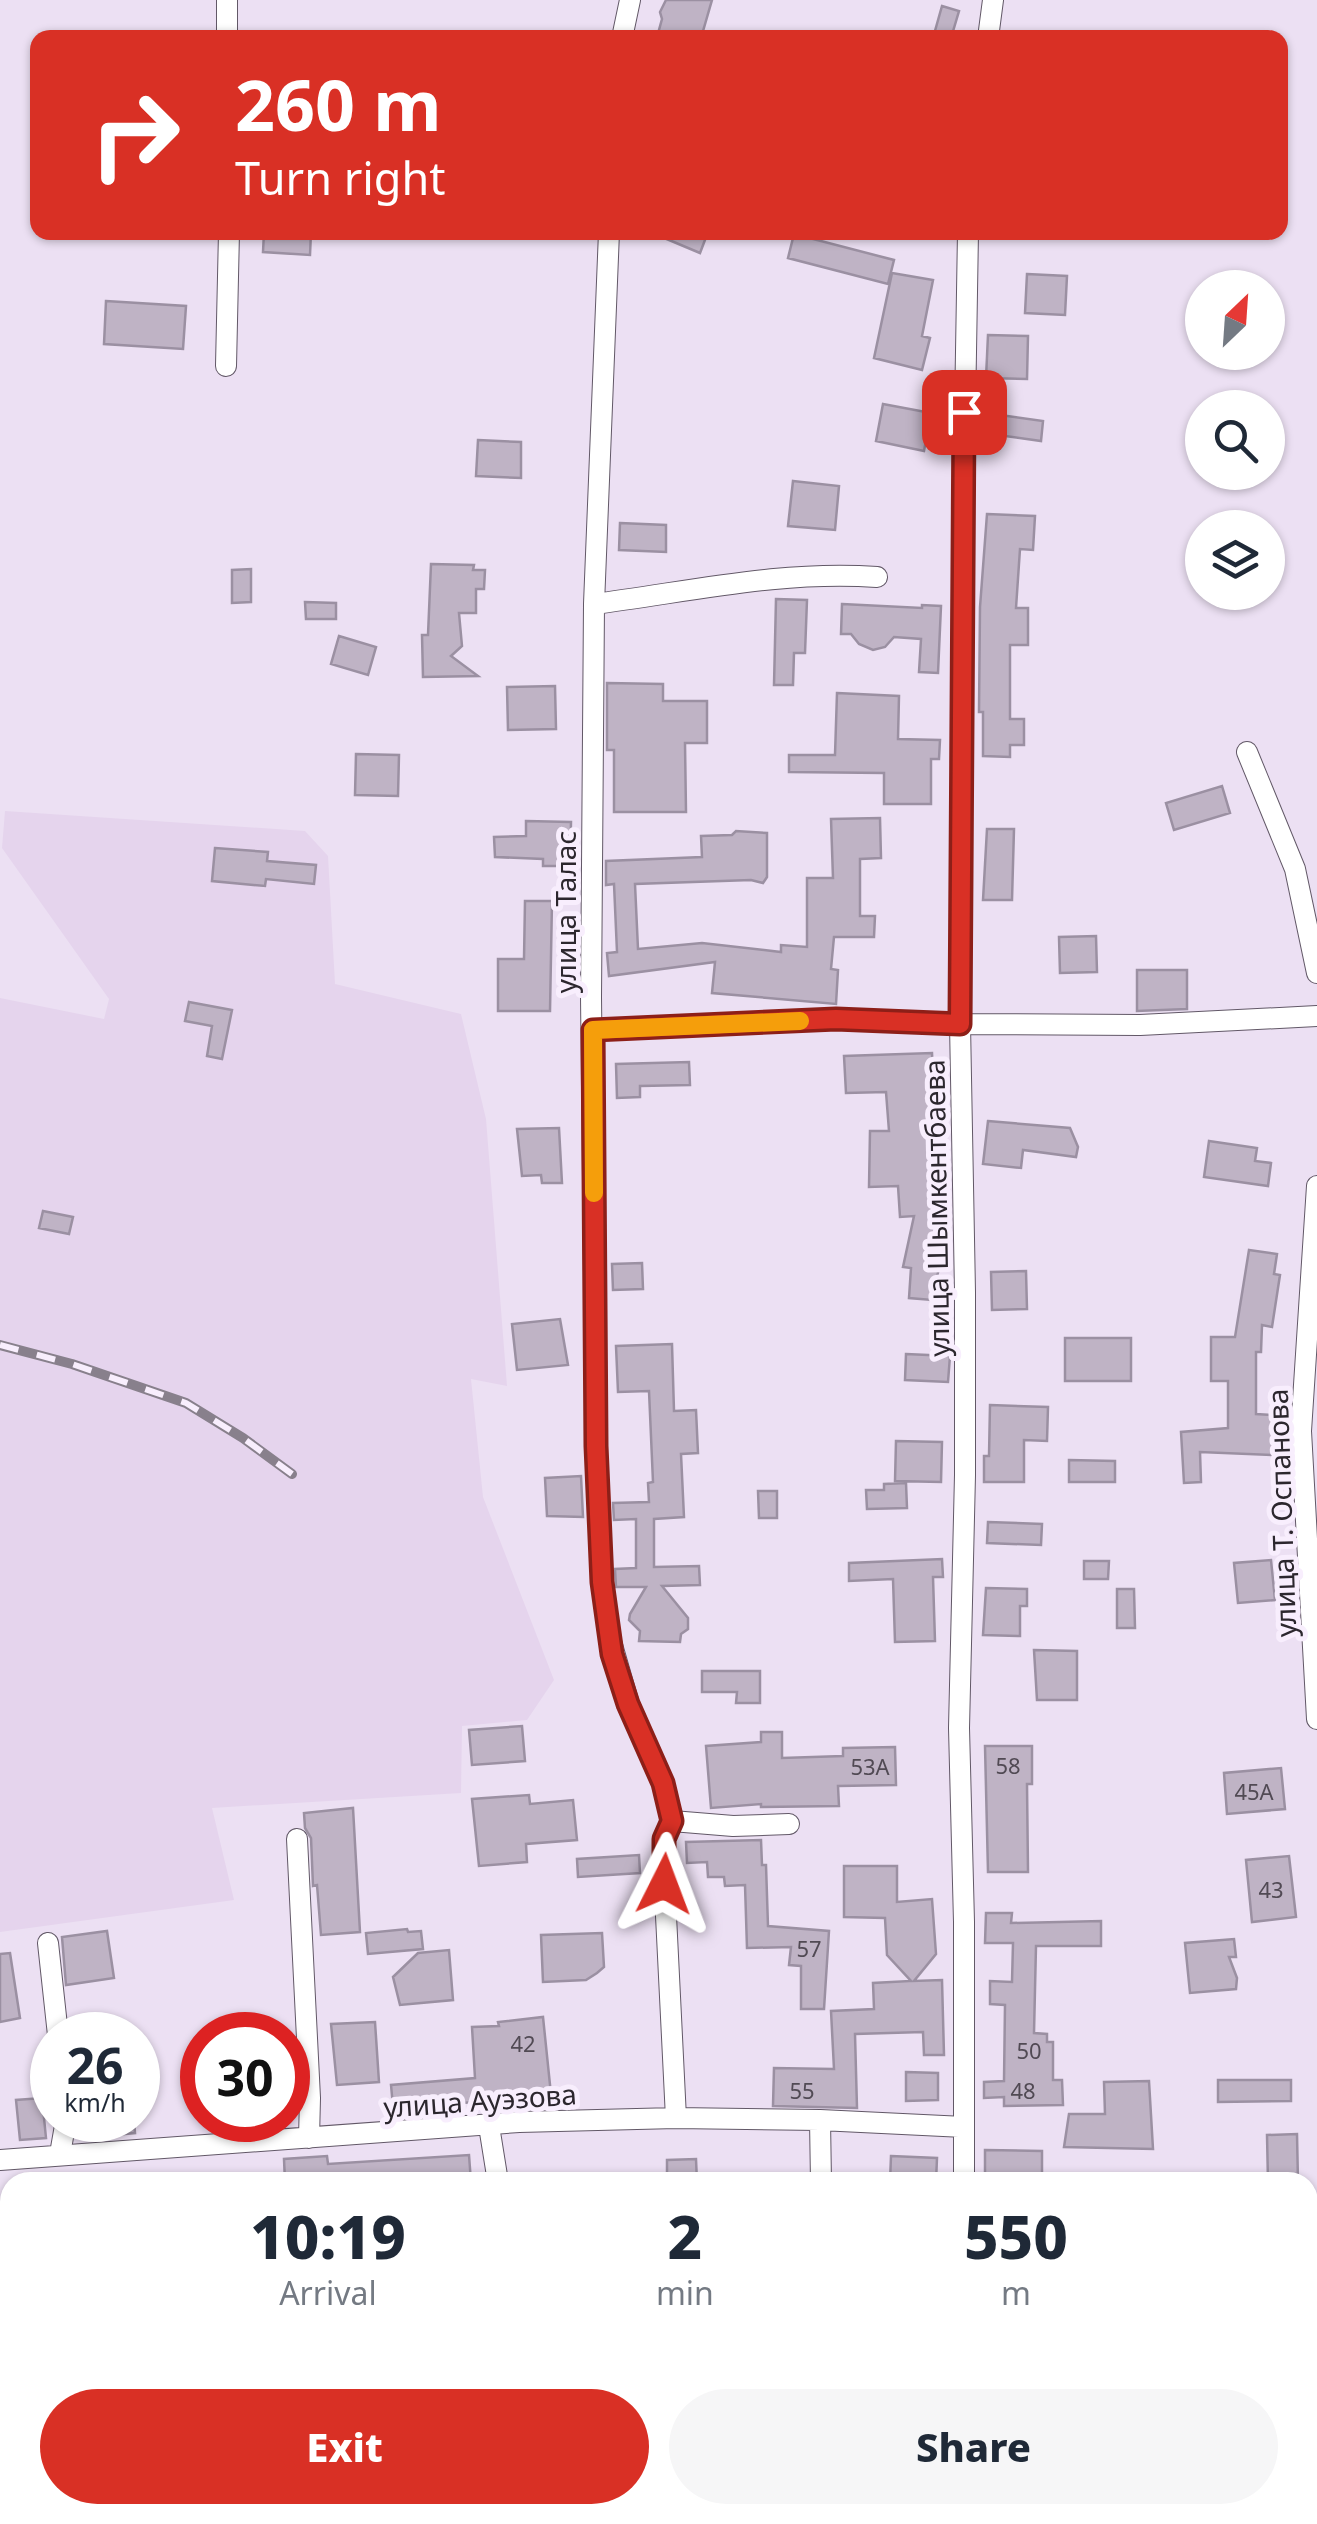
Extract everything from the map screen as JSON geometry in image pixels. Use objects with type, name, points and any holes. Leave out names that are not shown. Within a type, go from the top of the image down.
[{"type":"street","points":[[227,30],[228,0]]},
{"type":"street","points":[[624,30],[630,0]]},
{"type":"street","points":[[989,30],[993,0]]},
{"type":"street","points":[[226,366],[229,240]]},
{"type":"street","name":"улица Талас","points":[[610,240],[594,604],[596,1446],[602,1582],[612,1654],[628,1704],[663,1783],[672,1821],[664,1839],[663,1856],[676,2118]]},
{"type":"street","name":"улица Шымкентбаева","points":[[964,2172],[959,1728],[965,1347],[960,1024],[968,240]]},
{"type":"street","points":[[594,604],[787,575],[877,577]]},
{"type":"street","points":[[1247,752],[1294,869],[1317,973]]},
{"type":"street","points":[[593,1030],[836,1019],[960,1024],[1194,1024],[1317,1016]]},
{"type":"street","name":"улица Т. Оспанова","points":[[1317,1186],[1300,1431],[1317,1719]]},
{"type":"street","points":[[672,1821],[733,1826],[789,1824]]},
{"type":"street","points":[[297,1839],[306,2012]]},
{"type":"street","points":[[48,1943],[56,2012]]},
{"type":"street","name":"улица Ауэзова","points":[[310,2138],[519,2122],[676,2118],[964,2127]]},
{"type":"street","points":[[820,2120],[821,2172]]},
{"type":"street","points":[[488,2126],[496,2172]]},
{"type":"street","points":[[60,2154],[62,2142]]},
{"type":"street","name":"улица Ауэзова","points":[[0,2160],[247,2142]]},
{"type":"shaded area","points":[[5,811],[305,831],[328,856],[335,984],[461,1014],[486,1119],[507,1386],[471,1379],[483,1497],[554,1680],[527,1720],[462,1726],[461,1793],[212,1808],[234,1900],[0,1932],[0,998],[104,1019],[109,999],[2,848]]},
{"type":"building","points":[[666,0],[712,0],[703,30],[659,30],[660,12]]},
{"type":"building","points":[[942,6],[959,11],[953,30],[935,30]]},
{"type":"building","points":[[264,240],[311,240],[310,255],[263,252]]},
{"type":"building","points":[[669,240],[705,240],[700,253]]},
{"type":"building","points":[[792,240],[817,240],[894,260],[888,284],[788,258]]},
{"type":"building","points":[[892,273],[933,280],[922,336],[930,338],[922,370],[874,358]]},
{"type":"building","points":[[1027,274],[1067,276],[1065,315],[1025,313]]},
{"type":"building","points":[[106,301],[186,306],[183,349],[104,344]]},
{"type":"building","points":[[988,335],[1028,336],[1027,379],[986,378]]},
{"type":"building","points":[[883,404],[931,413],[924,451],[876,441]]},
{"type":"building","points":[[993,414],[1043,421],[1041,441],[990,434]]},
{"type":"building","points":[[478,440],[521,442],[521,478],[476,476]]},
{"type":"building","points":[[793,481],[839,486],[835,530],[788,526]]},
{"type":"building","points":[[987,514],[1035,516],[1033,550],[1020,549],[1016,608],[1028,608],[1028,645],[1010,645],[1010,719],[1024,719],[1024,745],[1010,745],[1010,757],[983,756],[983,712],[979,712],[980,607]]},
{"type":"building","points":[[620,523],[666,525],[666,552],[619,550]]},
{"type":"building","points":[[431,564],[474,565],[473,570],[485,570],[484,589],[476,589],[476,613],[459,613],[462,646],[451,656],[478,676],[423,677],[422,635],[428,635]]},
{"type":"building","points":[[251,569],[251,602],[232,603],[232,570]]},
{"type":"building","points":[[776,599],[807,600],[805,653],[794,653],[793,685],[774,685]]},
{"type":"building","points":[[305,602],[336,603],[336,619],[306,619]]},
{"type":"building","points":[[842,604],[941,606],[938,673],[919,672],[921,639],[894,637],[885,647],[873,650],[859,644],[851,634],[841,634]]},
{"type":"building","points":[[339,636],[376,647],[368,675],[331,664]]},
{"type":"building","points":[[607,683],[663,684],[663,701],[707,701],[707,743],[685,743],[686,812],[614,812],[614,750],[607,750]]},
{"type":"building","points":[[555,686],[556,729],[508,730],[507,687]]},
{"type":"building","points":[[837,693],[899,696],[898,739],[940,740],[939,759],[931,759],[931,804],[884,804],[884,773],[789,772],[789,755],[835,755]]},
{"type":"building","points":[[356,754],[399,755],[398,796],[355,795]]},
{"type":"building","points":[[1222,786],[1230,813],[1174,830],[1166,803]]},
{"type":"building","points":[[880,818],[881,858],[860,859],[860,916],[875,916],[874,937],[834,937],[831,969],[838,970],[836,1004],[712,993],[715,962],[609,976],[607,953],[617,952],[614,884],[606,885],[606,861],[702,857],[701,836],[732,835],[736,831],[767,833],[767,877],[763,883],[751,880],[635,884],[638,949],[702,943],[781,952],[781,945],[807,947],[807,878],[833,878],[831,819]]},
{"type":"building","points":[[526,821],[571,822],[570,866],[543,866],[543,859],[495,857],[494,837],[526,836]]},
{"type":"building","points":[[987,829],[1014,829],[1012,900],[983,900]]},
{"type":"building","points":[[215,848],[268,852],[267,861],[316,865],[314,884],[266,879],[265,886],[212,881]]},
{"type":"building","points":[[525,901],[552,901],[550,1011],[498,1011],[498,959],[524,959]]},
{"type":"building","points":[[1096,936],[1097,972],[1060,973],[1059,937]]},
{"type":"building","points":[[1137,970],[1187,970],[1187,1009],[1137,1011]]},
{"type":"building","points":[[189,1002],[232,1010],[222,1059],[207,1056],[212,1026],[185,1021]]},
{"type":"building","points":[[932,1053],[944,1245],[932,1300],[909,1298],[911,1268],[903,1267],[914,1216],[900,1217],[898,1186],[869,1187],[870,1131],[889,1131],[886,1092],[846,1093],[844,1056]]},
{"type":"building","points":[[689,1062],[690,1085],[640,1086],[640,1097],[617,1098],[616,1064]]},
{"type":"building","points":[[988,1121],[1070,1128],[1078,1147],[1076,1157],[1023,1150],[1021,1168],[983,1164]]},
{"type":"building","points":[[559,1128],[562,1183],[542,1183],[541,1175],[522,1176],[517,1129]]},
{"type":"building","points":[[1209,1141],[1257,1148],[1255,1161],[1271,1163],[1268,1186],[1204,1177]]},
{"type":"building","points":[[43,1211],[73,1217],[69,1234],[39,1228]]},
{"type":"building","points":[[1249,1250],[1277,1254],[1274,1274],[1280,1275],[1272,1327],[1262,1325],[1261,1352],[1256,1352],[1256,1414],[1273,1415],[1273,1455],[1200,1452],[1201,1482],[1184,1483],[1181,1432],[1228,1428],[1228,1381],[1211,1381],[1211,1337],[1235,1337]]},
{"type":"building","points":[[642,1263],[643,1289],[613,1290],[612,1264]]},
{"type":"building","points":[[1026,1271],[1027,1309],[992,1310],[991,1272]]},
{"type":"building","points":[[560,1319],[568,1365],[517,1370],[512,1324]]},
{"type":"building","points":[[1065,1338],[1131,1338],[1131,1381],[1065,1381]]},
{"type":"building","points":[[672,1344],[674,1411],[696,1410],[698,1453],[681,1454],[684,1517],[654,1519],[654,1567],[699,1566],[700,1585],[662,1586],[688,1618],[688,1629],[681,1634],[680,1642],[639,1641],[640,1631],[629,1620],[646,1587],[616,1587],[615,1569],[636,1568],[636,1519],[614,1520],[613,1503],[649,1502],[648,1483],[653,1482],[649,1391],[618,1392],[616,1346]]},
{"type":"building","points":[[906,1354],[950,1356],[948,1382],[905,1380]]},
{"type":"building","points":[[990,1405],[1048,1407],[1047,1441],[1024,1440],[1024,1482],[984,1482]]},
{"type":"building","points":[[896,1441],[942,1442],[941,1482],[895,1481]]},
{"type":"building","points":[[1069,1460],[1115,1461],[1115,1482],[1069,1482]]},
{"type":"building","points":[[581,1476],[583,1517],[547,1516],[545,1478]]},
{"type":"building","points":[[906,1483],[907,1508],[867,1509],[866,1490],[884,1490],[884,1484]]},
{"type":"building","points":[[758,1491],[777,1491],[777,1518],[759,1518]]},
{"type":"building","points":[[988,1522],[1042,1524],[1041,1545],[987,1543]]},
{"type":"building","points":[[942,1559],[943,1577],[933,1577],[935,1641],[895,1642],[893,1579],[849,1581],[849,1563]]},
{"type":"building","points":[[1271,1560],[1275,1600],[1238,1603],[1234,1563]]},
{"type":"building","points":[[1084,1561],[1109,1561],[1108,1579],[1084,1579]]},
{"type":"building","points":[[986,1588],[1027,1589],[1027,1606],[1020,1606],[1020,1636],[983,1635]]},
{"type":"building","points":[[1117,1589],[1134,1589],[1135,1628],[1117,1628]]},
{"type":"building","points":[[1034,1650],[1077,1651],[1077,1700],[1037,1700]]},
{"type":"building","points":[[702,1671],[760,1671],[760,1703],[736,1703],[737,1692],[702,1692]]},
{"type":"building","points":[[522,1726],[525,1761],[472,1765],[469,1730]]},
{"type":"building","points":[[761,1732],[782,1732],[782,1758],[843,1756],[843,1748],[895,1747],[896,1785],[838,1786],[839,1806],[761,1804],[711,1808],[706,1746],[761,1742]]},
{"type":"building","points":[[985,1746],[1032,1746],[1032,1784],[1027,1784],[1028,1872],[988,1872]]},
{"type":"building","points":[[1281,1768],[1285,1809],[1227,1814],[1224,1773]]},
{"type":"building","points":[[529,1795],[530,1804],[573,1800],[577,1840],[526,1844],[527,1862],[479,1866],[472,1799]]},
{"type":"building","points":[[353,1808],[360,1932],[321,1935],[311,1838],[305,1828],[304,1813]]},
{"type":"building","points":[[761,1840],[768,1926],[829,1931],[824,2009],[801,2009],[801,1966],[789,1965],[791,1947],[747,1948],[745,1885],[725,1886],[724,1877],[708,1877],[707,1862],[687,1863],[686,1842]]},
{"type":"building","points":[[639,1855],[640,1873],[578,1877],[577,1859]]},
{"type":"building","points":[[1289,1856],[1296,1917],[1252,1922],[1246,1860]]},
{"type":"building","points":[[844,1866],[897,1866],[897,1902],[932,1899],[936,1954],[914,1981],[942,1980],[944,2055],[924,2055],[923,2032],[855,2034],[857,2108],[773,2106],[774,2068],[834,2069],[831,2011],[874,2009],[873,1983],[911,1981],[887,1955],[885,1918],[844,1917]]},
{"type":"building","points":[[986,1913],[1012,1913],[1011,1923],[1101,1921],[1101,1946],[1036,1946],[1034,2033],[1047,2034],[1047,2042],[1053,2042],[1053,2080],[1062,2080],[1063,2105],[1004,2106],[1004,2097],[984,2098],[984,2082],[1004,2081],[1005,2005],[990,2004],[990,1981],[1012,1982],[1013,1943],[985,1943]]},
{"type":"building","points":[[107,1931],[114,1978],[66,1985],[62,1937]]},
{"type":"building","points":[[421,1931],[423,1949],[368,1954],[366,1933]]},
{"type":"building","points":[[602,1933],[604,1967],[597,1973],[586,1980],[543,1982],[541,1935]]},
{"type":"building","points":[[1234,1939],[1236,1957],[1229,1957],[1237,1978],[1236,1989],[1190,1993],[1185,1943]]},
{"type":"building","points":[[449,1950],[453,2000],[400,2005],[393,1977],[418,1953]]},
{"type":"building","points":[[10,1953],[20,2018],[0,2022],[0,1954]]},
{"type":"building","points":[[543,2017],[552,2104],[497,2107],[496,2100],[463,2103],[463,2112],[394,2117],[391,2085],[475,2078],[472,2027]]},
{"type":"building","points":[[375,2022],[379,2082],[337,2085],[331,2024]]},
{"type":"building","points":[[906,2072],[938,2073],[938,2100],[906,2101]]},
{"type":"building","points":[[1218,2080],[1291,2080],[1291,2101],[1218,2102]]},
{"type":"building","points":[[1149,2081],[1153,2149],[1064,2147],[1069,2114],[1105,2114],[1104,2082]]},
{"type":"building","points":[[30,2099],[30,2139],[20,2140],[16,2100]]},
{"type":"building","points":[[1297,2134],[1298,2172],[1268,2172],[1267,2135]]},
{"type":"building","points":[[985,2150],[1042,2151],[1042,2172],[985,2172]]},
{"type":"building","points":[[469,2155],[470,2172],[285,2172],[284,2159],[327,2156],[328,2164]]},
{"type":"building","points":[[891,2156],[937,2158],[936,2172],[890,2172]]},
{"type":"building","points":[[696,2159],[697,2172],[667,2172],[667,2160]]},
{"type":"railway","points":[[0,1345],[72,1364],[186,1403],[292,1474]]},
{"type":"slow traffic","points":[[594,1193],[593,1030],[800,1021]]},
{"type":"route","points":[[664,1884],[664,1839],[672,1821],[663,1783],[628,1704],[612,1654],[602,1582],[596,1446],[593,1030],[836,1019],[960,1024],[964,412]]}]
